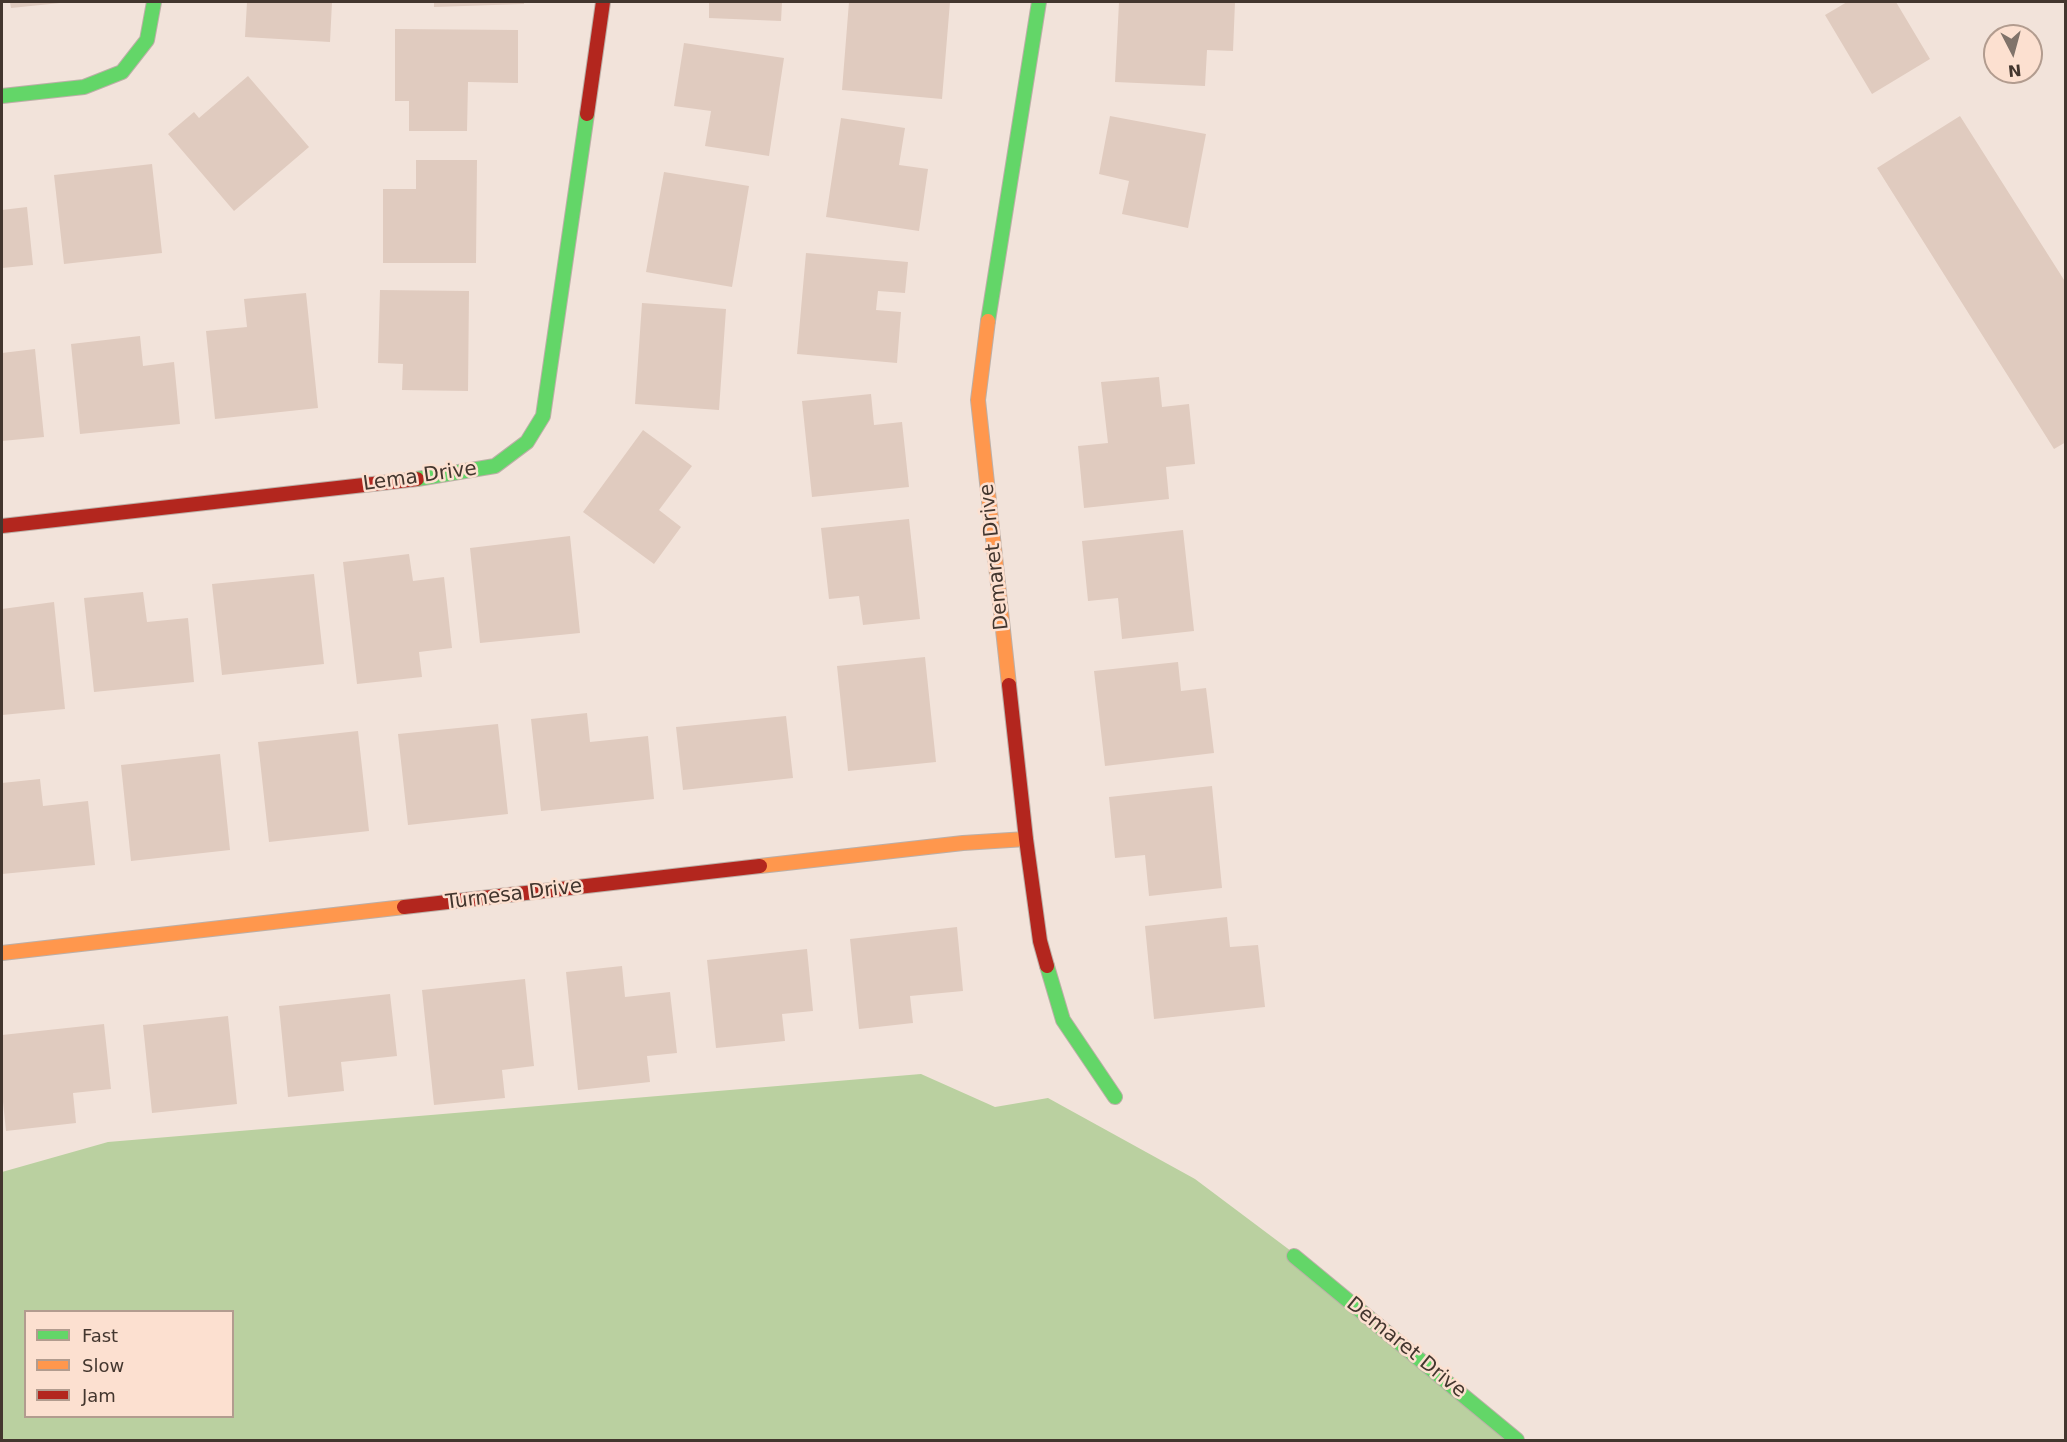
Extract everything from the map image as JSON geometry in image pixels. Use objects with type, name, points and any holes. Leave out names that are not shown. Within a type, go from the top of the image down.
[{"type":"street","points":[[2,96],[84,87],[123,72],[147,40],[154,2]]},
{"type":"street","name":"Lema Drive","points":[[2,526],[448,476],[495,466],[527,442],[543,416],[603,2]]},
{"type":"street","name":"Demaret Drive","points":[[1039,2],[982,355],[978,400],[1026,839],[1040,940],[1063,1020],[1115,1097]]},
{"type":"street","name":"Turnesa Drive","points":[[2,953],[963,843],[1026,839]]},
{"type":"street","name":"Demaret Drive","points":[[1294,1256],[1517,1440]]},
{"type":"green space","points":[[921,1074],[995,1107],[1048,1098],[1195,1179],[1303,1260],[1511,1440],[2,1440],[2,1172],[108,1142]]},
{"type":"building","points":[[10,2],[60,2],[60,3],[11,8]]},
{"type":"building","points":[[247,2],[332,2],[330,42],[245,37]]},
{"type":"building","points":[[434,2],[524,2],[524,4],[434,7]]},
{"type":"building","points":[[709,2],[782,2],[781,21],[709,18]]},
{"type":"building","points":[[849,2],[950,2],[942,99],[842,90]]},
{"type":"building","points":[[1119,2],[1235,2],[1233,51],[1207,50],[1205,86],[1115,82]]},
{"type":"building","points":[[1847,2],[1896,2],[1930,59],[1872,94],[1825,15]]},
{"type":"building","points":[[395,29],[518,30],[518,83],[468,82],[467,131],[409,131],[409,101],[395,101]]},
{"type":"building","points":[[684,43],[784,58],[769,156],[705,146],[711,111],[674,106]]},
{"type":"building","points":[[248,76],[309,147],[234,211],[168,134],[194,112],[199,118]]},
{"type":"building","points":[[1110,116],[1206,134],[1188,228],[1122,214],[1129,181],[1099,174]]},
{"type":"building","points":[[1960,116],[2066,283],[2066,442],[2054,449],[1877,168]]},
{"type":"building","points":[[841,118],[905,128],[899,165],[928,169],[919,231],[826,217]]},
{"type":"building","points":[[416,160],[477,160],[476,263],[383,263],[383,189],[416,189]]},
{"type":"building","points":[[152,164],[162,253],[64,264],[54,175]]},
{"type":"building","points":[[664,172],[749,186],[732,287],[646,272]]},
{"type":"building","points":[[27,207],[33,265],[2,268],[2,210]]},
{"type":"building","points":[[806,253],[908,262],[905,293],[878,291],[876,310],[901,312],[897,363],[797,354]]},
{"type":"building","points":[[380,290],[469,291],[468,391],[402,390],[403,364],[378,363]]},
{"type":"building","points":[[306,293],[318,408],[215,419],[206,331],[247,327],[244,299]]},
{"type":"building","points":[[642,303],[726,309],[719,410],[635,404]]},
{"type":"building","points":[[140,336],[143,366],[174,362],[180,424],[80,434],[71,344]]},
{"type":"building","points":[[35,349],[44,437],[2,441],[2,353]]},
{"type":"building","points":[[1159,377],[1162,407],[1189,404],[1195,464],[1166,467],[1169,499],[1084,508],[1078,446],[1108,443],[1101,382]]},
{"type":"building","points":[[871,394],[874,425],[902,422],[909,487],[812,497],[802,401]]},
{"type":"building","points":[[643,430],[692,466],[659,510],[681,527],[654,564],[583,512]]},
{"type":"building","points":[[909,519],[920,619],[863,625],[859,596],[829,599],[821,528]]},
{"type":"building","points":[[1183,530],[1194,631],[1122,639],[1118,598],[1088,601],[1082,541]]},
{"type":"building","points":[[570,536],[580,633],[480,643],[470,548]]},
{"type":"building","points":[[409,554],[413,581],[444,577],[452,648],[419,652],[422,677],[357,684],[343,562]]},
{"type":"building","points":[[314,574],[324,664],[222,675],[212,584]]},
{"type":"building","points":[[143,592],[147,622],[188,618],[194,682],[94,692],[84,598]]},
{"type":"building","points":[[54,602],[65,709],[2,715],[2,609]]},
{"type":"building","points":[[925,657],[936,762],[848,771],[837,666]]},
{"type":"building","points":[[1178,662],[1181,691],[1206,688],[1214,753],[1105,766],[1094,671]]},
{"type":"building","points":[[587,713],[590,742],[648,736],[654,799],[541,811],[531,719]]},
{"type":"building","points":[[786,716],[793,778],[683,790],[676,727]]},
{"type":"building","points":[[498,724],[508,814],[408,825],[398,734]]},
{"type":"building","points":[[358,731],[369,831],[269,842],[258,742]]},
{"type":"building","points":[[220,754],[230,850],[131,861],[121,765]]},
{"type":"building","points":[[40,779],[43,806],[88,801],[95,865],[2,874],[2,783]]},
{"type":"building","points":[[1212,786],[1222,888],[1149,896],[1145,855],[1115,858],[1109,797]]},
{"type":"building","points":[[1227,917],[1230,947],[1258,945],[1265,1007],[1154,1019],[1145,926]]},
{"type":"building","points":[[957,927],[963,991],[910,996],[913,1023],[859,1029],[850,939]]},
{"type":"building","points":[[807,949],[813,1011],[782,1014],[785,1041],[716,1048],[707,960]]},
{"type":"building","points":[[622,966],[625,997],[670,992],[677,1053],[647,1056],[650,1082],[578,1090],[566,972]]},
{"type":"building","points":[[525,979],[534,1066],[502,1070],[505,1098],[434,1105],[422,990]]},
{"type":"building","points":[[390,994],[397,1056],[341,1062],[344,1091],[288,1097],[279,1006]]},
{"type":"building","points":[[228,1016],[237,1104],[152,1113],[143,1025]]},
{"type":"building","points":[[104,1024],[111,1089],[73,1093],[76,1123],[6,1131],[2,1092],[2,1035]]},
{"type":"traffic: fast","points":[[2,96],[84,87],[122,72],[147,40],[154,2]]},
{"type":"traffic: fast","points":[[988,321],[1039,2]]},
{"type":"traffic: fast","points":[[417,479],[495,466],[527,442],[543,416],[587,114]]},
{"type":"traffic: fast","points":[[1047,966],[1063,1020],[1115,1097]]},
{"type":"traffic: fast","points":[[1294,1256],[1517,1440]]},
{"type":"traffic: slow","points":[[988,321],[978,400],[1009,685]]},
{"type":"traffic: slow","points":[[760,866],[963,843],[1026,839]]},
{"type":"traffic: slow","points":[[2,953],[404,907]]},
{"type":"traffic: jam","points":[[587,114],[603,2]]},
{"type":"traffic: jam","points":[[2,526],[417,479]]},
{"type":"traffic: jam","points":[[1009,685],[1026,839],[1040,941],[1047,966]]},
{"type":"traffic: jam","points":[[404,907],[760,866]]}]
